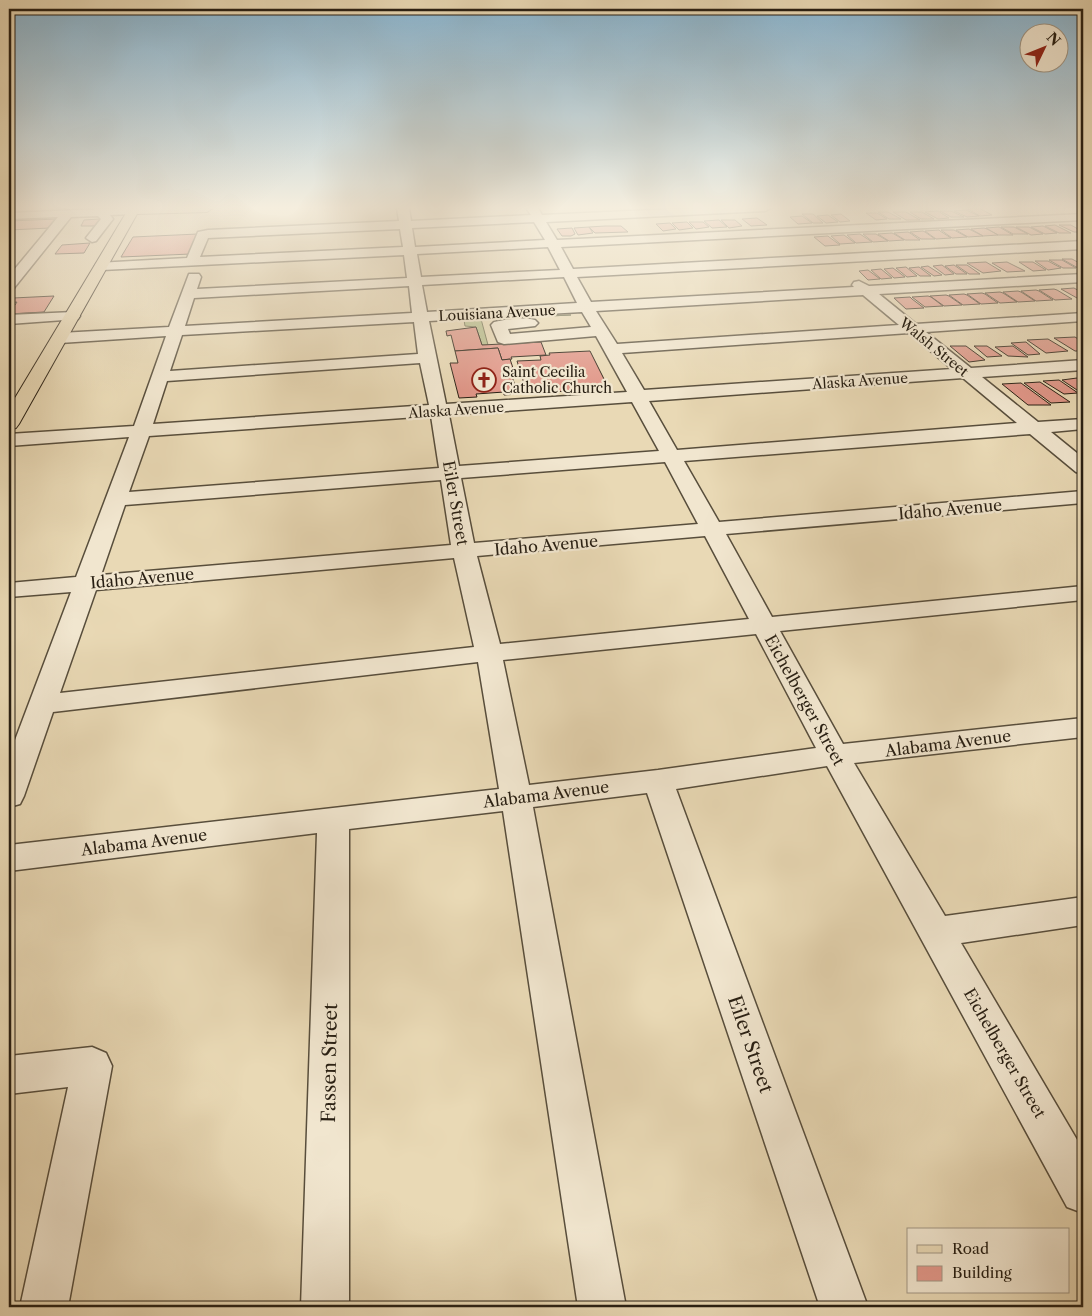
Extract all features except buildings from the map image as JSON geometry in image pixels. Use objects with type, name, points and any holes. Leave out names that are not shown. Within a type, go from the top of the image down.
[{"type":"main road","points":[[9,424],[100,269]]},
{"type":"street","points":[[9,285],[22,269]]},
{"type":"street","points":[[9,796],[141,431],[188,294],[193,269]]},
{"type":"street","name":"Eiler Street","points":[[413,269],[427,358],[439,411],[464,552],[489,653],[516,797]]},
{"type":"street","name":"Eichelberger Street","points":[[566,269],[639,397],[835,756],[1083,1190]]},
{"type":"street","points":[[188,294],[647,269]]},
{"type":"street","name":"Walsh Street","points":[[839,269],[1083,468]]},
{"type":"street","name":"Louisiana Avenue","points":[[60,338],[420,317],[598,327],[866,291],[1083,278]]},
{"type":"street","points":[[9,320],[73,316]]},
{"type":"street","points":[[499,325],[504,338],[598,327],[911,328],[1083,317]]},
{"type":"street","points":[[158,377],[427,358]]},
{"type":"street","name":"Alaska Avenue","points":[[9,440],[1083,366]]},
{"type":"street","points":[[115,499],[1083,424]]},
{"type":"street","name":"Idaho Avenue","points":[[9,590],[1083,498]]},
{"type":"street","points":[[42,704],[489,653],[1083,593]]},
{"type":"street","name":"Alabama Avenue","points":[[9,858],[1083,727]]},
{"type":"street","name":"Eiler Street","points":[[658,780],[844,1307]]},
{"type":"street","points":[[516,797],[602,1307]]},
{"type":"street","name":"Fassen Street","points":[[325,1307],[333,819]]},
{"type":"street","points":[[936,932],[1083,911]]},
{"type":"street","points":[[9,1075],[92,1066],[44,1307]]},
{"type":"green space","points":[[481,319],[488,345],[482,345],[476,327],[465,326],[464,320]]},
{"type":"place","name":"Saint Cecilia Catholic Church","points":[[484,380]]}]
